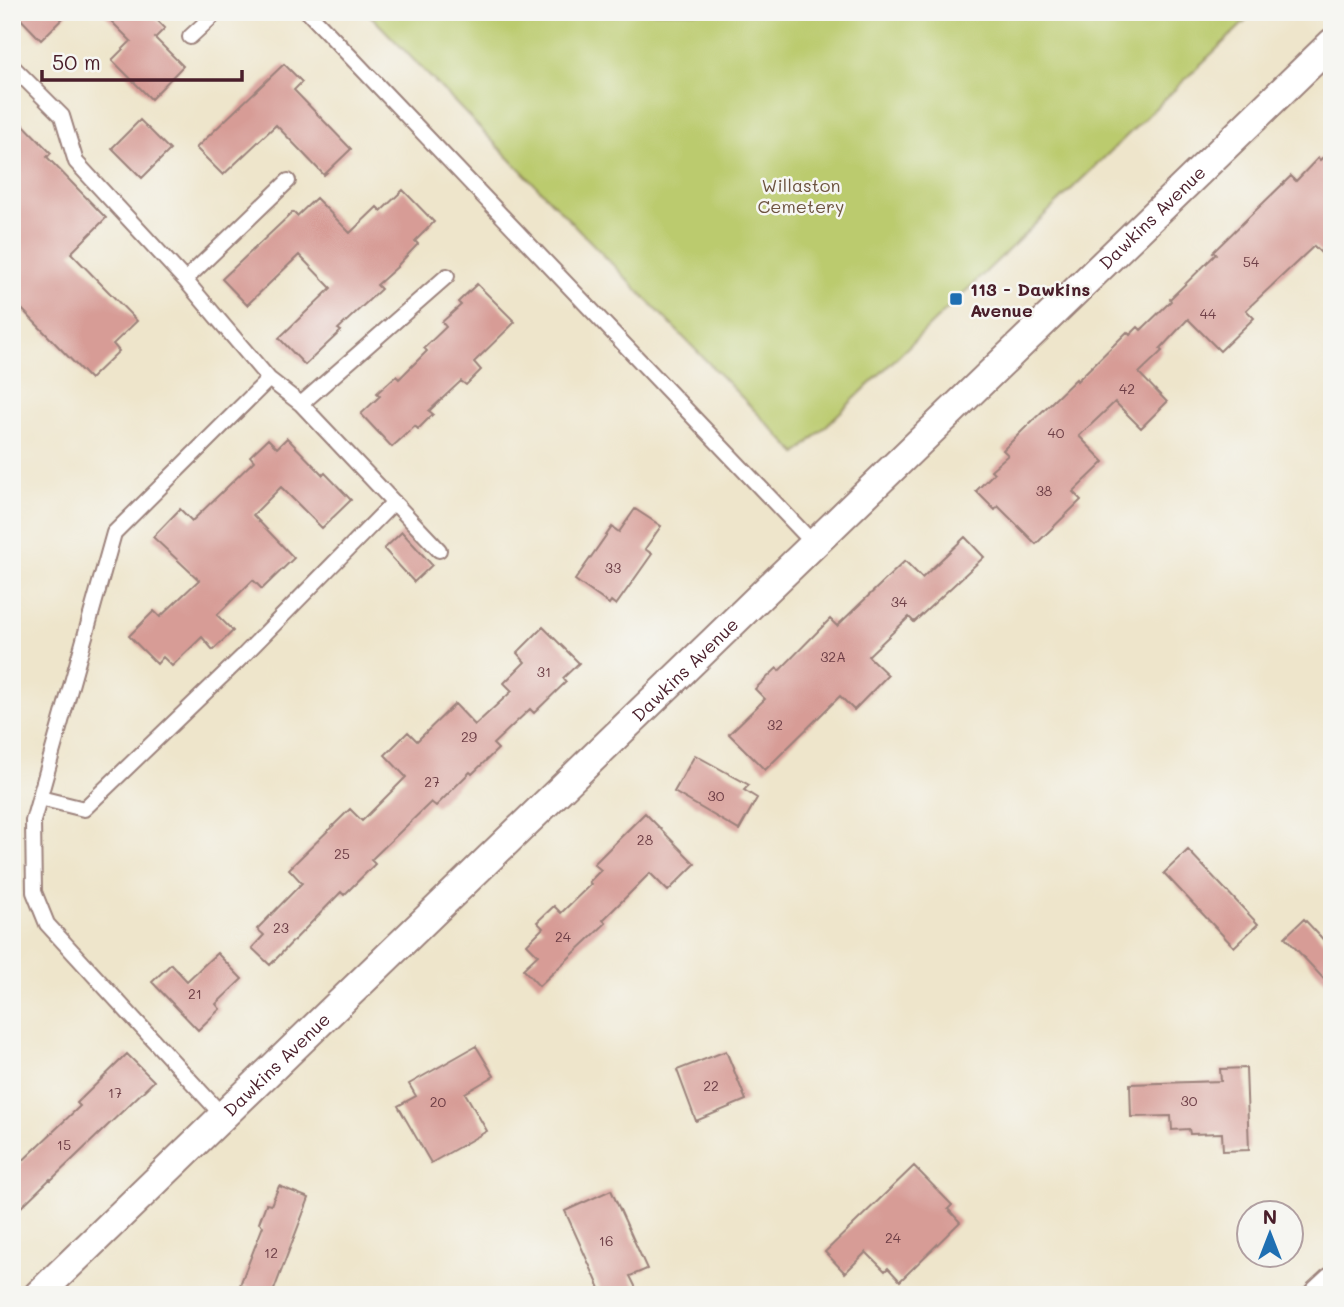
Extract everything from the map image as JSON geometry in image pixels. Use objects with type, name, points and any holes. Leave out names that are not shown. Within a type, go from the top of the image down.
[{"type":"street","name":"Dawkins Avenue","points":[[38,1295],[1332,43]]},
{"type":"street","points":[[1318,1295],[1332,1282]]},
{"type":"lane","points":[[190,37],[217,12]]},
{"type":"lane","points":[[308,12],[814,544]]},
{"type":"lane","points":[[12,66],[62,116],[76,162],[185,280],[269,379],[301,404],[439,550]]},
{"type":"lane","points":[[185,280],[288,181]]},
{"type":"lane","points":[[301,404],[447,276]]},
{"type":"lane","points":[[223,1116],[47,924],[34,892],[33,821],[114,533],[269,379]]},
{"type":"lane","points":[[40,798],[84,808],[243,656],[394,502]]},
{"type":"green space","name":"Willaston Cemetery","points":[[367,12],[1255,12],[797,454]]},
{"type":"building","points":[[14,12],[69,12],[41,40]]},
{"type":"building","points":[[102,12],[149,12],[165,28],[155,38],[183,66],[151,99],[112,60],[131,41]]},
{"type":"building","points":[[284,64],[302,82],[294,90],[351,149],[324,175],[276,125],[223,175],[196,148]]},
{"type":"building","points":[[12,113],[51,153],[47,157],[106,218],[71,253],[137,321],[113,344],[119,351],[90,379],[12,299]]},
{"type":"building","points":[[140,120],[170,150],[142,178],[112,148]]},
{"type":"building","points":[[1332,149],[1332,264],[1314,246],[1246,310],[1254,318],[1220,351],[1188,319],[1160,349],[1162,351],[1139,373],[1167,402],[1141,428],[1115,402],[1079,436],[1104,462],[1073,492],[1081,500],[1036,544],[998,506],[995,510],[976,491],[994,473],[991,470],[1008,455],[1003,450],[1127,332],[1130,335],[1138,327],[1141,330],[1216,254],[1213,252],[1291,176],[1296,181],[1318,158],[1320,160]]},
{"type":"building","points":[[403,190],[434,222],[415,241],[418,244],[377,285],[381,289],[338,329],[341,331],[305,365],[279,338],[331,288],[299,255],[247,305],[222,279],[293,212],[297,216],[316,198],[350,233],[377,207],[381,211]]},
{"type":"building","points":[[477,284],[515,322],[474,362],[481,370],[466,385],[461,381],[429,411],[433,414],[418,429],[415,426],[392,447],[361,414],[380,396],[377,393],[396,376],[399,379],[427,351],[424,348],[446,327],[442,322],[461,305],[458,302]]},
{"type":"building","points":[[287,438],[351,500],[322,528],[281,487],[253,515],[294,558],[262,589],[253,580],[217,615],[233,631],[213,650],[202,637],[172,666],[163,657],[157,664],[129,636],[154,611],[160,617],[199,580],[153,537],[180,509],[192,521],[254,461],[250,456],[268,439],[277,448]]},
{"type":"building","points":[[635,509],[661,526],[645,549],[652,554],[616,605],[611,601],[609,604],[575,580],[612,527],[619,532]]},
{"type":"building","points":[[402,532],[432,565],[414,582],[384,549]]},
{"type":"building","points":[[965,537],[984,557],[914,622],[909,617],[868,656],[888,675],[854,710],[840,696],[765,770],[729,734],[765,699],[755,689],[777,668],[779,671],[830,619],[837,626],[905,561],[922,578]]},
{"type":"building","points":[[543,627],[579,663],[563,678],[566,682],[534,713],[530,709],[493,744],[498,749],[436,806],[431,802],[371,860],[375,864],[344,895],[341,892],[270,965],[252,948],[264,935],[257,929],[302,883],[289,869],[350,809],[362,821],[406,777],[385,755],[408,732],[417,741],[455,704],[475,725],[512,691],[504,683],[525,662],[517,653]]},
{"type":"building","points":[[695,755],[749,785],[744,790],[757,798],[739,830],[674,792]]},
{"type":"building","points":[[645,813],[695,864],[668,891],[650,873],[603,920],[606,923],[539,986],[523,969],[538,955],[527,944],[543,928],[537,922],[554,906],[561,913],[591,884],[589,882],[601,870],[594,864]]},
{"type":"building","points":[[1188,850],[1258,924],[1234,947],[1164,873]]},
{"type":"building","points":[[1304,919],[1332,949],[1332,988],[1285,937]]},
{"type":"building","points":[[217,953],[242,979],[216,1004],[220,1009],[198,1030],[152,982],[171,964],[187,981]]},
{"type":"building","points":[[476,1046],[494,1076],[465,1093],[487,1131],[431,1163],[398,1106],[416,1096],[409,1084]]},
{"type":"building","points":[[726,1051],[746,1100],[696,1121],[677,1070]]},
{"type":"building","points":[[127,1054],[154,1081],[12,1216],[12,1171],[80,1106],[77,1103]]},
{"type":"building","points":[[1246,1068],[1249,1150],[1223,1151],[1222,1133],[1190,1134],[1189,1129],[1172,1130],[1171,1116],[1131,1117],[1130,1084],[1221,1081],[1220,1069]]},
{"type":"building","points":[[914,1166],[952,1205],[948,1209],[960,1222],[900,1281],[888,1268],[885,1271],[866,1252],[845,1273],[825,1252]]},
{"type":"building","points":[[279,1186],[309,1198],[272,1295],[265,1295],[240,1285],[263,1226],[259,1223],[266,1204],[271,1205]]},
{"type":"building","points":[[611,1190],[647,1269],[630,1276],[636,1288],[621,1295],[603,1295],[565,1211]]},
{"type":"place","name":"113 - Dawkins Avenue","points":[[956,299]]}]
